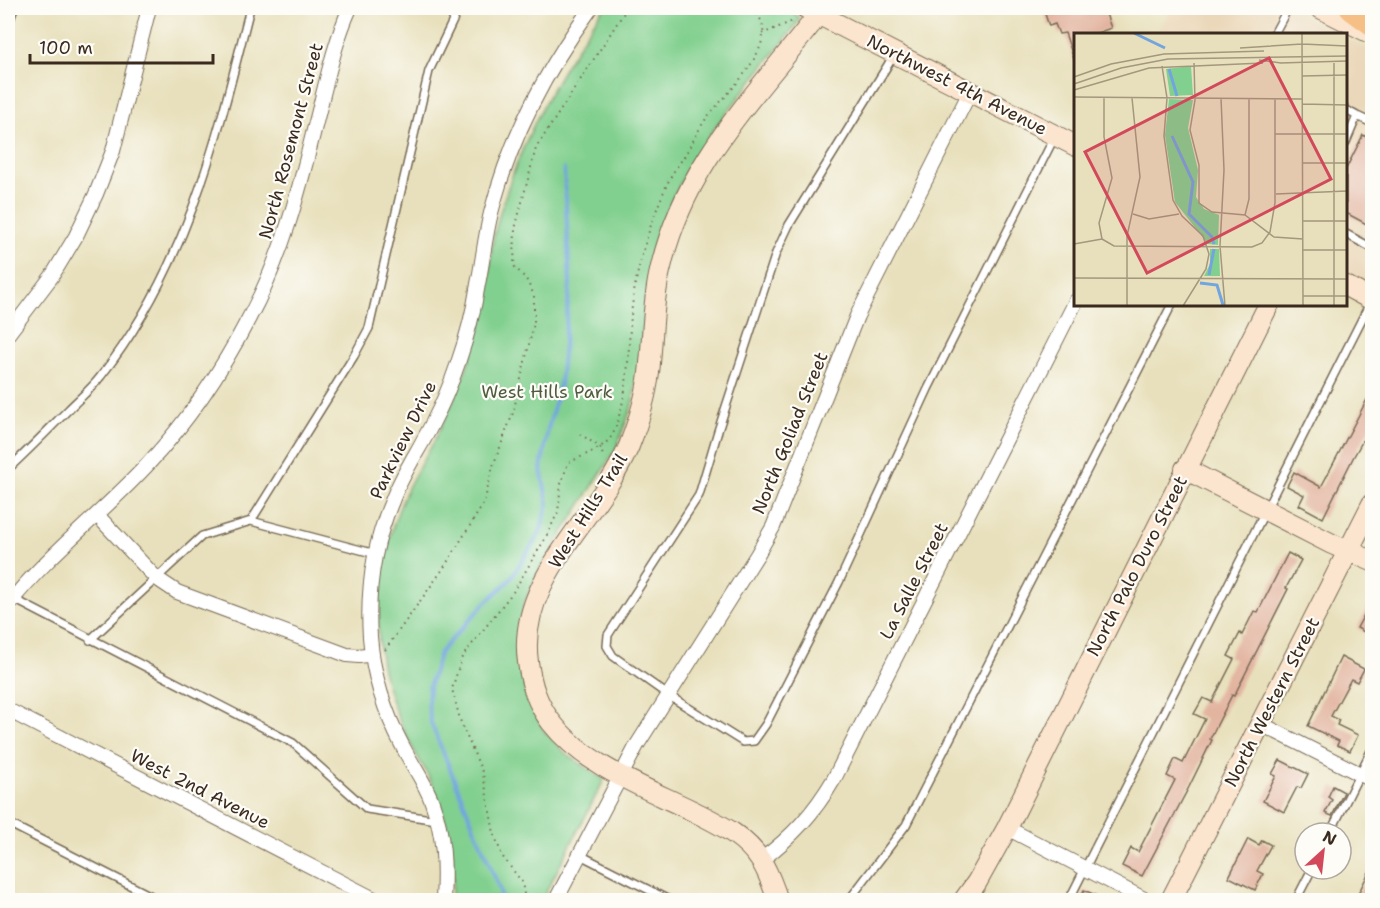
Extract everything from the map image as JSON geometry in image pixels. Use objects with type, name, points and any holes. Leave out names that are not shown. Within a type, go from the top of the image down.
[{"type":"highway","points":[[1353,8],[1372,22]]},
{"type":"street","points":[[8,334],[52,276],[76,236],[96,194],[113,151],[149,8]]},
{"type":"street","name":"North Rosemont Street","points":[[9,600],[148,464],[189,415],[249,318],[285,238],[301,186],[335,49],[350,8]]},
{"type":"street","name":"Parkview Drive","points":[[443,900],[445,858],[437,820],[423,782],[388,715],[369,611],[376,554],[392,500],[441,405],[458,361],[475,300],[491,214],[514,141],[543,82],[591,8]]},
{"type":"street","points":[[1320,8],[1372,34]]},
{"type":"street","name":"Northwest 4th Avenue","points":[[811,11],[1074,145]]},
{"type":"street","name":"West Hills Trail","points":[[778,900],[761,860],[732,832],[593,760],[570,743],[536,699],[526,648],[529,617],[535,597],[609,483],[629,447],[648,376],[659,273],[671,231],[689,187],[719,140],[811,24],[811,11]]},
{"type":"street","name":"North Goliad Street","points":[[556,900],[637,745],[773,527],[857,316],[970,92]]},
{"type":"street","points":[[1347,287],[1372,300]]},
{"type":"street","name":"La Salle Street","points":[[761,860],[804,823],[834,779],[1074,305]]},
{"type":"street","name":"North Palo Duro Street","points":[[964,900],[987,867],[1268,306]]},
{"type":"street","points":[[1185,469],[1372,561]]},
{"type":"street","name":"North Western Street","points":[[1171,900],[1372,504]]},
{"type":"street","points":[[97,515],[156,578],[177,592],[347,655],[378,654]]},
{"type":"street","name":"West 2nd Avenue","points":[[8,710],[376,900]]},
{"type":"street","points":[[1260,723],[1366,777]]},
{"type":"street","points":[[1006,828],[1146,900]]},
{"type":"lane","points":[[8,26],[14,8]]},
{"type":"lane","points":[[8,470],[100,378],[125,342],[166,273],[190,218],[204,177],[250,8]]},
{"type":"lane","points":[[251,521],[354,357],[369,328],[429,71],[459,8]]},
{"type":"lane","points":[[1275,33],[1288,8]]},
{"type":"lane","points":[[895,53],[789,225],[776,253],[699,495],[608,634],[607,646],[612,656],[668,695],[743,742],[754,741],[766,724],[839,582],[928,389],[1056,136]]},
{"type":"lane","points":[[1347,111],[1372,123]]},
{"type":"lane","points":[[1347,140],[1357,116]]},
{"type":"lane","points":[[1347,235],[1372,248]]},
{"type":"lane","points":[[1069,900],[1372,300]]},
{"type":"lane","points":[[849,900],[906,825],[1171,306]]},
{"type":"lane","points":[[90,640],[202,536],[251,521],[376,554]]},
{"type":"lane","points":[[9,600],[292,743],[367,808],[437,820]]},
{"type":"lane","points":[[1338,821],[1366,777],[1372,749]]},
{"type":"lane","points":[[8,823],[159,900]]},
{"type":"lane","points":[[580,855],[669,900]]},
{"type":"lane","points":[[1296,900],[1306,881]]},
{"type":"path","points":[[378,654],[443,568],[484,503],[496,456],[513,413],[534,323],[536,301],[526,279],[514,266],[514,236],[536,148],[627,8]]},
{"type":"path","points":[[525,900],[522,882],[502,856],[494,833],[483,774],[461,723],[452,689],[462,657],[513,592],[545,539],[558,512],[561,484],[568,463],[600,447],[610,439],[614,432],[625,397],[629,368],[632,302],[639,263],[655,214],[674,171],[701,126],[755,60],[762,34],[762,24],[759,16],[748,8]]},
{"type":"path","points":[[762,34],[811,11]]},
{"type":"path","points":[[580,434],[600,447],[604,465]]},
{"type":"shaded area","points":[[1171,8],[1287,8],[1338,33],[1158,33]]},
{"type":"shaded area","points":[[1347,38],[1372,51],[1372,287],[1347,274]]},
{"type":"green space","name":"West Hills Park","points":[[604,8],[786,8],[799,17],[797,24],[716,126],[687,169],[663,220],[652,255],[638,374],[631,409],[615,451],[539,570],[524,603],[518,639],[529,702],[544,731],[564,752],[604,780],[542,900],[451,900],[453,859],[445,819],[434,787],[396,712],[382,663],[378,610],[383,569],[398,511],[448,413],[473,350],[487,297],[494,235],[502,204],[524,145],[552,88]]},
{"type":"building","points":[[1043,8],[1104,8],[1111,28],[1097,33],[1074,33],[1074,59],[1065,33],[1059,34],[1055,24],[1049,26]]},
{"type":"building","points":[[1363,135],[1372,140],[1372,227],[1347,214],[1347,167]]},
{"type":"building","points":[[1372,390],[1372,424],[1323,518],[1299,505],[1304,495],[1287,486],[1294,472],[1321,487]]},
{"type":"building","points":[[1288,553],[1301,560],[1286,588],[1288,589],[1234,696],[1232,695],[1189,787],[1142,876],[1122,866],[1131,848],[1138,852],[1175,780],[1167,776],[1175,759],[1183,763],[1205,719],[1194,714],[1203,698],[1212,702],[1234,659],[1228,656],[1254,611],[1258,612]]},
{"type":"building","points":[[1372,600],[1372,621],[1366,633],[1357,628]]},
{"type":"building","points":[[1341,657],[1364,669],[1357,682],[1351,679],[1331,716],[1339,720],[1337,725],[1358,735],[1350,751],[1337,745],[1339,741],[1308,726]]},
{"type":"building","points":[[1280,760],[1308,774],[1301,788],[1297,787],[1284,812],[1263,801],[1276,776],[1272,774]]},
{"type":"building","points":[[1333,786],[1344,792],[1332,816],[1325,813],[1332,800],[1328,797]]},
{"type":"building","points":[[1248,839],[1259,845],[1262,840],[1271,845],[1257,871],[1263,874],[1255,890],[1229,877]]},
{"type":"building","points":[[1372,866],[1372,900],[1355,900]]},
{"type":"building","points":[[1084,890],[1106,900],[1079,900]]},
{"type":"waterway","points":[[501,900],[500,890],[431,723],[428,704],[429,687],[440,652],[486,602],[509,581],[540,533],[548,504],[541,469],[548,429],[560,384],[570,283],[564,169]]}]
